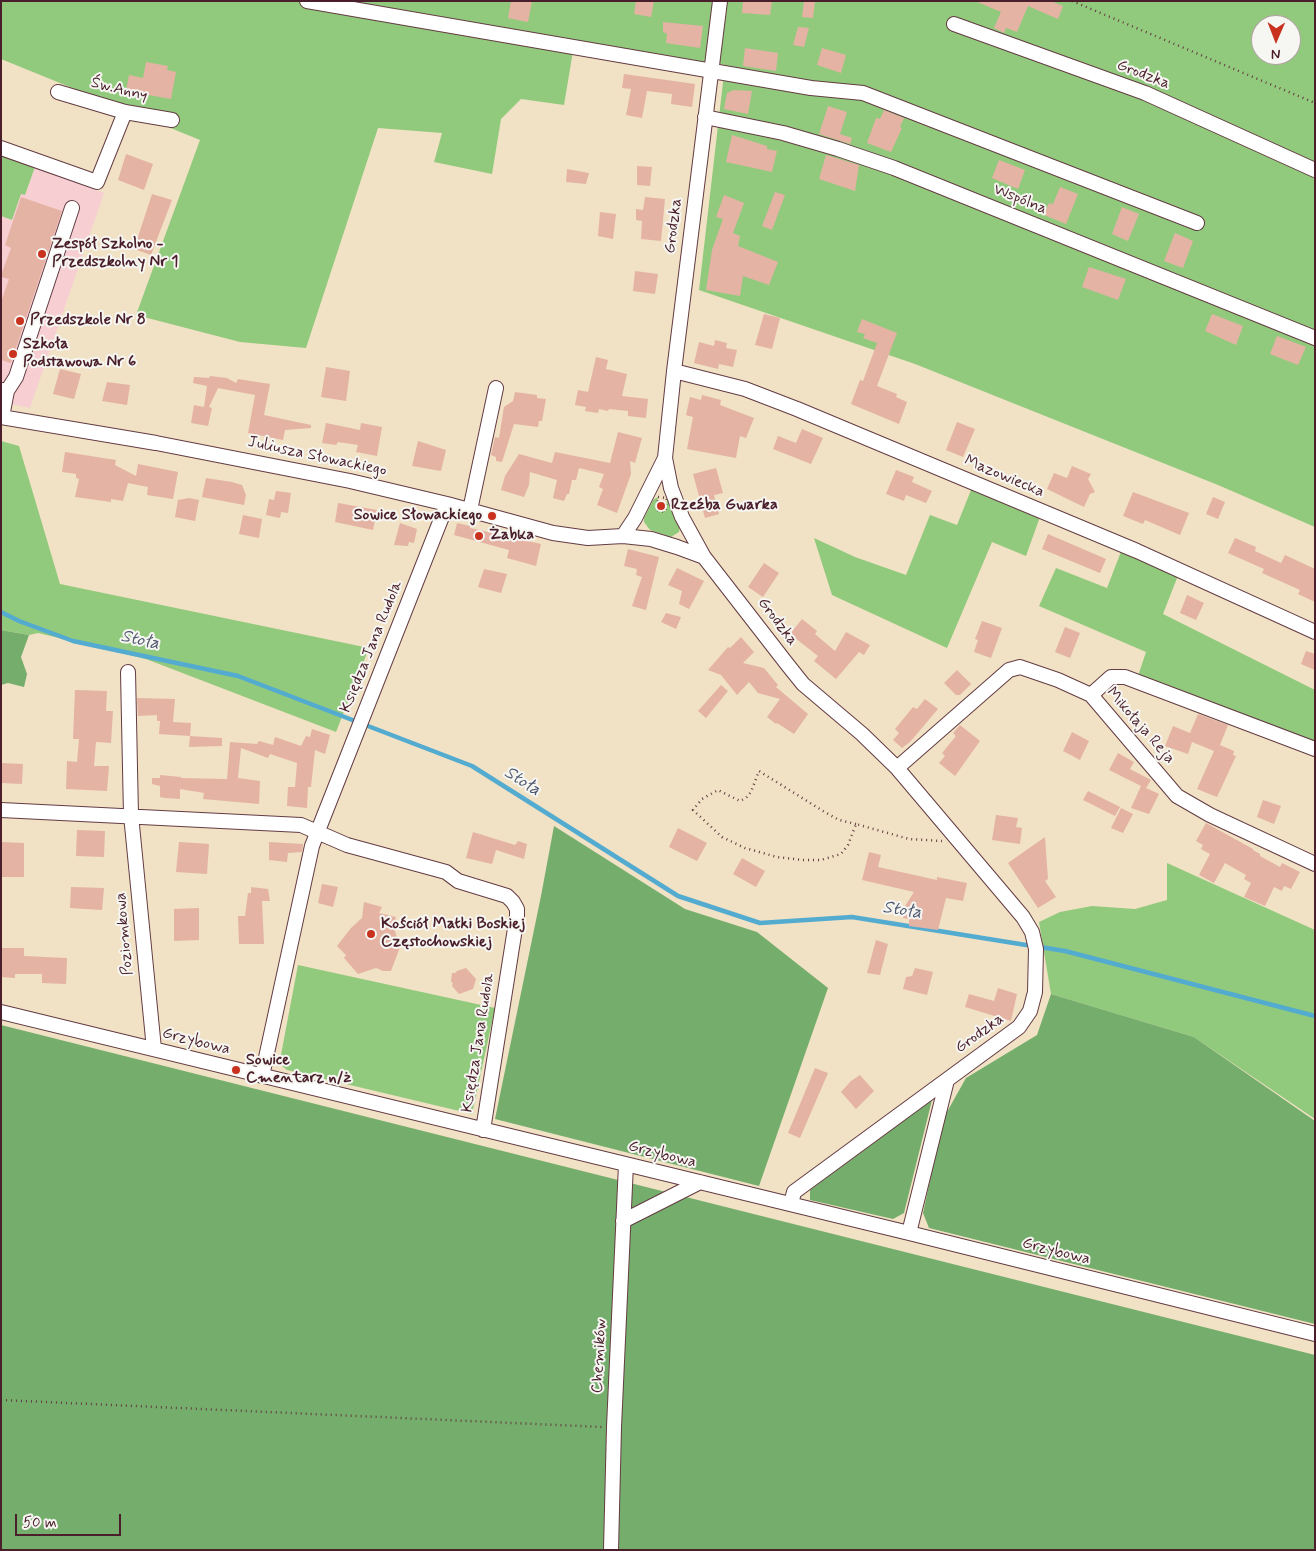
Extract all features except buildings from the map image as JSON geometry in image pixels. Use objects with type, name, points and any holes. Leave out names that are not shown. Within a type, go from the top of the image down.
[{"type":"street","points":[[307,1],[811,88],[863,92],[1197,223]]},
{"type":"street","name":"Grodzka","points":[[720,1],[665,458],[671,488],[679,510],[704,557],[803,684],[862,734],[897,768],[1024,917],[1032,932],[1036,948],[1035,992],[1030,1010],[1019,1027],[794,1192],[790,1204]]},
{"type":"street","name":"Grodzka","points":[[954,24],[1145,93],[1315,170]]},
{"type":"street","name":"Św.Anny","points":[[58,92],[125,112],[172,120]]},
{"type":"street","points":[[1,148],[98,182],[125,112]]},
{"type":"street","name":"Wspólna","points":[[705,117],[783,133],[838,148],[894,168],[1315,338]]},
{"type":"street","points":[[2,417],[4,390],[16,377],[72,208]]},
{"type":"street","name":"Mazowiecka","points":[[674,371],[745,389],[797,409],[1137,551],[1315,632]]},
{"type":"street","points":[[470,510],[496,388]]},
{"type":"street","name":"Juliusza Słowackiego","points":[[2,417],[256,462],[350,481],[447,504],[553,533],[588,538],[623,536],[651,539],[704,557]]},
{"type":"street","points":[[623,536],[635,518],[665,458]]},
{"type":"street","name":"Księdza Jana Rudola","points":[[262,1076],[312,846],[447,504]]},
{"type":"street","name":"Mikołaja Reja","points":[[897,768],[1010,670],[1020,667],[1058,680],[1091,695],[1177,796],[1210,815],[1315,864]]},
{"type":"street","name":"Poziomkowa","points":[[128,672],[131,815],[154,1049]]},
{"type":"street","points":[[1091,695],[1111,677],[1125,677],[1315,749]]},
{"type":"street","points":[[1,810],[302,825],[317,831]]},
{"type":"street","name":"Księdza Jana Rudola","points":[[317,831],[347,844],[446,872],[458,882],[507,896],[513,902],[516,909],[517,923],[483,1130]]},
{"type":"street","name":"Grzybowa","points":[[1,1012],[1315,1334]]},
{"type":"street","points":[[909,1233],[947,1080]]},
{"type":"street","name":"Chemików","points":[[610,1550],[626,1164]]},
{"type":"street","points":[[623,1221],[700,1182]]},
{"type":"path","points":[[1072,1],[1315,103]]},
{"type":"path","points":[[856,824],[848,846],[841,854],[821,860],[803,860],[777,857],[745,848],[722,837],[693,810],[702,799],[718,790],[740,800],[746,798],[751,792],[759,771],[839,820],[856,824],[909,838],[929,841],[961,841]]},
{"type":"path","points":[[1,1400],[614,1427]]},
{"type":"shaded area","name":"Zespół Szkolno - Przedszkolny Nr 1","points":[[35,167],[104,193],[30,408],[1,402],[1,216],[12,219],[21,193],[25,195]]},
{"type":"green space","points":[[1,1],[1315,1],[1315,527],[1218,485],[915,364],[699,290],[725,65],[577,43],[573,51],[564,105],[521,99],[501,119],[492,174],[434,162],[442,133],[378,128],[306,348],[240,342],[136,315],[200,140],[1,59]]},
{"type":"green space","points":[[1,154],[35,167],[25,195],[21,194],[12,220],[1,216]]},
{"type":"green space","points":[[1,441],[19,446],[60,584],[369,648],[336,732],[146,659],[38,633],[29,635],[1,630]]},
{"type":"green space","points":[[971,490],[1041,514],[1026,556],[992,542],[947,648],[832,595],[814,538],[855,557],[906,575],[930,515],[957,525]]},
{"type":"green space","points":[[658,497],[657,510],[666,511],[667,498],[680,526],[679,532],[671,537],[650,530],[644,522],[644,518],[653,500]]},
{"type":"green space","points":[[1122,549],[1179,573],[1163,614],[1315,690],[1315,745],[1138,676],[1146,652],[1039,606],[1056,568],[1107,588]]},
{"type":"green space","points":[[1,630],[29,635],[21,657],[27,674],[24,687],[8,683],[1,685]]},
{"type":"green space","points":[[554,826],[685,909],[757,932],[828,988],[759,1186],[495,1119]]},
{"type":"green space","points":[[1167,863],[1315,930],[1315,1119],[1194,1037],[1051,994],[1039,922],[1060,912],[1092,906],[1135,909],[1167,900]]},
{"type":"green space","points":[[298,965],[495,1008],[472,1114],[287,1070],[283,1067],[280,1060]]},
{"type":"green space","points":[[1051,994],[1194,1037],[1315,1121],[1315,1324],[929,1228],[923,1213],[943,1119],[966,1078],[1037,1035]]},
{"type":"green space","points":[[1,1025],[1315,1355],[1315,1550],[1,1550]]},
{"type":"green space","points":[[932,1100],[904,1213],[893,1219],[810,1200],[810,1190]]},
{"type":"waterway","name":"Stoła","points":[[1,612],[19,621],[73,641],[238,676],[472,766],[678,896],[760,923],[852,917],[1026,945]]},
{"type":"waterway","name":"Stoła","points":[[1040,947],[1065,951],[1315,1016]]},
{"type":"place","name":"Zespół Szkolno - Przedszkolny Nr 1","points":[[42,254]]},
{"type":"place","name":"Przedszkole Nr 8","points":[[20,321]]},
{"type":"place","name":"Szkoła Podstawowa Nr 6","points":[[13,354]]},
{"type":"place","name":"Rzeźba Gwarka","points":[[661,506]]},
{"type":"place","name":"Sowice Słowackiego","points":[[492,516]]},
{"type":"place","name":"Żabka","points":[[479,536]]},
{"type":"place","name":"Kościół Matki Boskiej Częstochowskiej","points":[[371,934]]},
{"type":"place","name":"Sowice Cmentarz n/ż","points":[[236,1070]]}]
